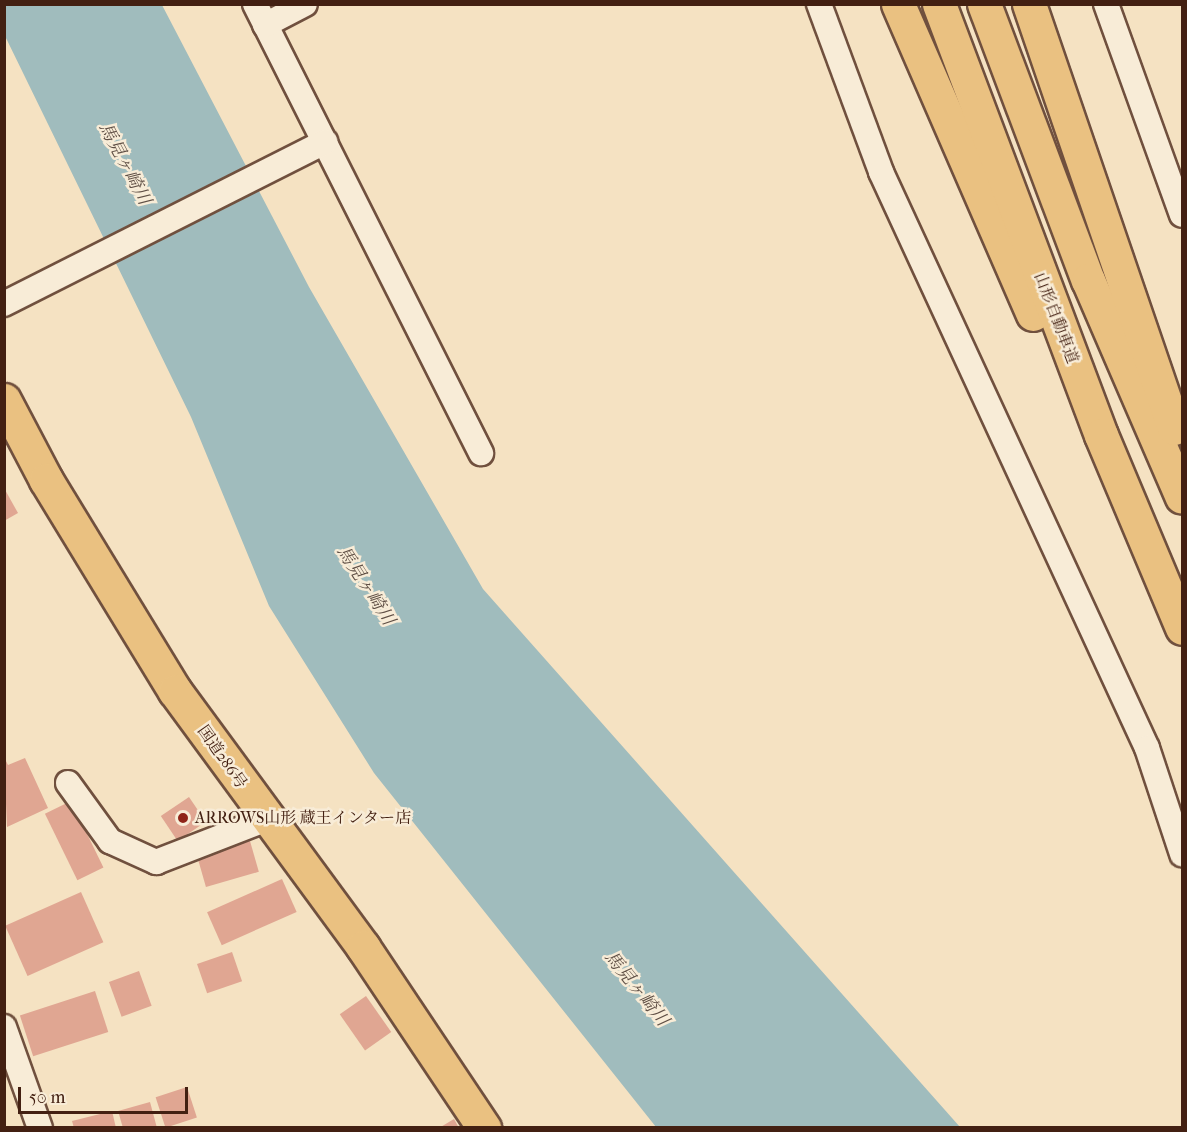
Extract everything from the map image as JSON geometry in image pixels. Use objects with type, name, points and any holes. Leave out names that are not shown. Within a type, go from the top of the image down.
[{"type":"highway","points":[[898,4],[1012,270],[1179,621]]},
{"type":"highway","name":"山形自動車道","points":[[939,4],[1097,424],[1179,621]]},
{"type":"highway","points":[[984,4],[1088,280],[1182,497]]},
{"type":"highway","points":[[1029,4],[1182,449]]},
{"type":"highway","name":"国道286号","points":[[4,400],[120,603],[267,819],[363,946],[484,1128]]},
{"type":"street","points":[[305,4],[260,15],[481,453]]},
{"type":"street","points":[[819,4],[881,172],[1147,748],[1182,854]]},
{"type":"street","points":[[1106,4],[1182,215]]},
{"type":"street","points":[[4,304],[81,268],[325,142]]},
{"type":"street","points":[[68,783],[110,841],[156,862],[267,819]]},
{"type":"street","points":[[4,1027],[40,1128]]},
{"type":"water","name":"馬見ヶ崎川","points":[[5,5],[162,5],[309,287],[483,589],[960,1127],[656,1127],[374,773],[269,606],[191,417],[5,36]]},
{"type":"building","points":[[4,488],[18,513],[4,521]]},
{"type":"building","points":[[4,757],[8,765],[25,758],[48,808],[7,827]]},
{"type":"building","name":"ARROWS山形 蔵王インター店","points":[[189,797],[206,822],[178,841],[161,816]]},
{"type":"building","points":[[71,801],[103,868],[77,880],[45,814]]},
{"type":"building","points":[[250,841],[259,872],[206,887],[197,856]]},
{"type":"building","points":[[282,879],[297,912],[222,945],[207,912]]},
{"type":"building","points":[[81,892],[103,942],[28,976],[5,926]]},
{"type":"building","points":[[232,952],[242,981],[207,993],[197,964]]},
{"type":"building","points":[[139,971],[152,1006],[122,1017],[109,982]]},
{"type":"building","points":[[95,991],[108,1032],[33,1056],[20,1015]]},
{"type":"building","points":[[366,996],[391,1032],[365,1050],[340,1014]]},
{"type":"building","points":[[187,1087],[197,1117],[166,1128],[156,1097]]},
{"type":"building","points":[[150,1102],[157,1128],[123,1128],[118,1111]]},
{"type":"building","points":[[112,1111],[116,1128],[74,1128],[72,1121]]},
{"type":"building","points":[[454,1119],[459,1128],[439,1128]]},
{"type":"place","name":"ARROWS山形 蔵王インター店","points":[[183,818]]}]
